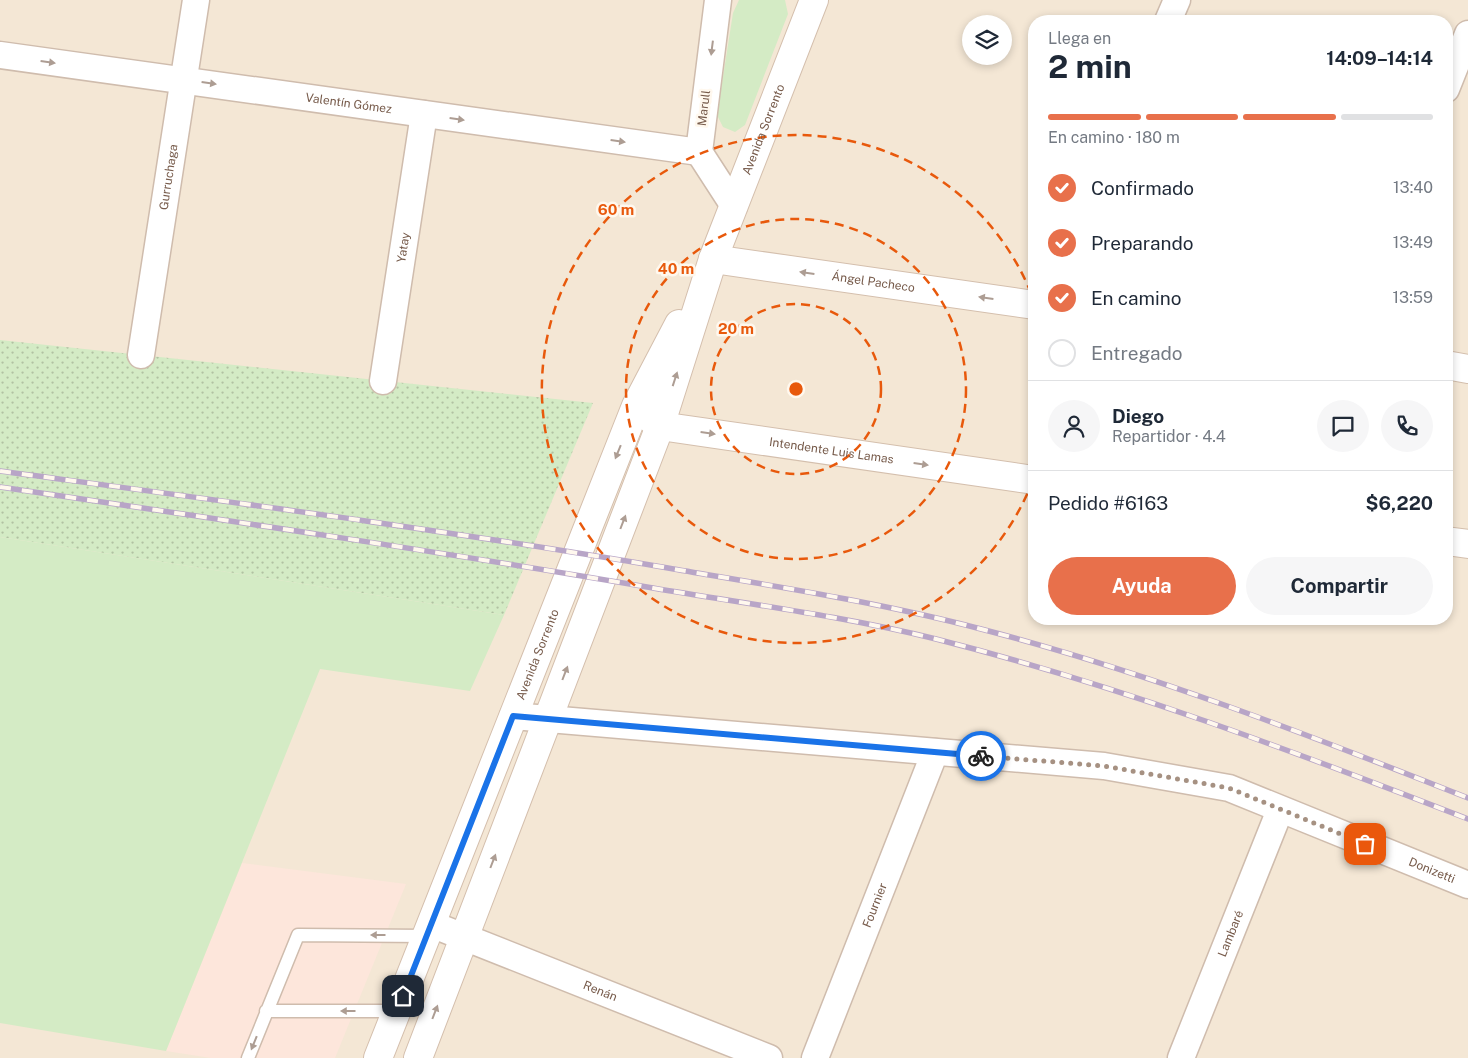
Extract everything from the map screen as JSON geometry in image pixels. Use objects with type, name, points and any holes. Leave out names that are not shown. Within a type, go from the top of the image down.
[{"type":"main road","name":"Avenida Sorrento","points":[[418,1058],[660,426],[713,259],[814,0]]},
{"type":"main road","name":"Avenida Sorrento","points":[[378,1058],[636,406],[713,259]]},
{"type":"main road","name":"Ángel Pacheco","points":[[713,259],[1028,304]]},
{"type":"main road","points":[[1453,367],[1468,369]]},
{"type":"main road","points":[[636,406],[660,426]]},
{"type":"main road","name":"Intendente Luis Lamas","points":[[660,426],[1028,479]]},
{"type":"main road","points":[[1453,542],[1468,544]]},
{"type":"street","name":"Gurruchaga","points":[[141,355],[196,0]]},
{"type":"street","name":"Marull","points":[[699,152],[718,0]]},
{"type":"street","points":[[1171,15],[1177,0]]},
{"type":"street","points":[[1453,72],[1468,34]]},
{"type":"street","name":"Valentín Gómez","points":[[0,55],[699,152]]},
{"type":"street","name":"Yatay","points":[[383,381],[424,114]]},
{"type":"street","points":[[699,152],[734,206]]},
{"type":"street","name":"Donizetti","points":[[513,716],[1104,766],[1229,788],[1468,885]]},
{"type":"street","name":"Fournier","points":[[815,1058],[935,752]]},
{"type":"street","name":"Lambaré","points":[[1181,1058],[1280,810]]},
{"type":"street","name":"Renán","points":[[429,930],[464,938],[769,1058]]},
{"type":"lane","points":[[248,1058],[298,935],[429,930]]},
{"type":"lane","points":[[266,1011],[397,1011]]},
{"type":"shaded area","points":[[0,0],[1468,0],[1468,1058],[0,1058]]},
{"type":"shaded area","points":[[242,863],[406,884],[335,1058],[211,1058],[166,1051]]},
{"type":"green space","points":[[739,0],[785,0],[788,14],[745,125],[735,132],[723,127],[717,115],[733,13]]},
{"type":"green space","points":[[0,340],[593,403],[504,615],[0,537]]},
{"type":"green space","points":[[0,537],[504,615],[470,691],[320,669],[166,1051],[0,1023]]},
{"type":"railway","points":[[0,471],[334,516],[585,554],[786,588],[942,619],[1043,646],[1166,685],[1288,728],[1468,798]]},
{"type":"railway","points":[[0,487],[490,561],[795,611],[901,631],[1004,657],[1138,698],[1271,744],[1468,819]]},
{"type":"way so far","points":[[981,756],[1104,766],[1229,788],[1365,844]]},
{"type":"route","points":[[403,996],[513,716],[981,756]]}]
